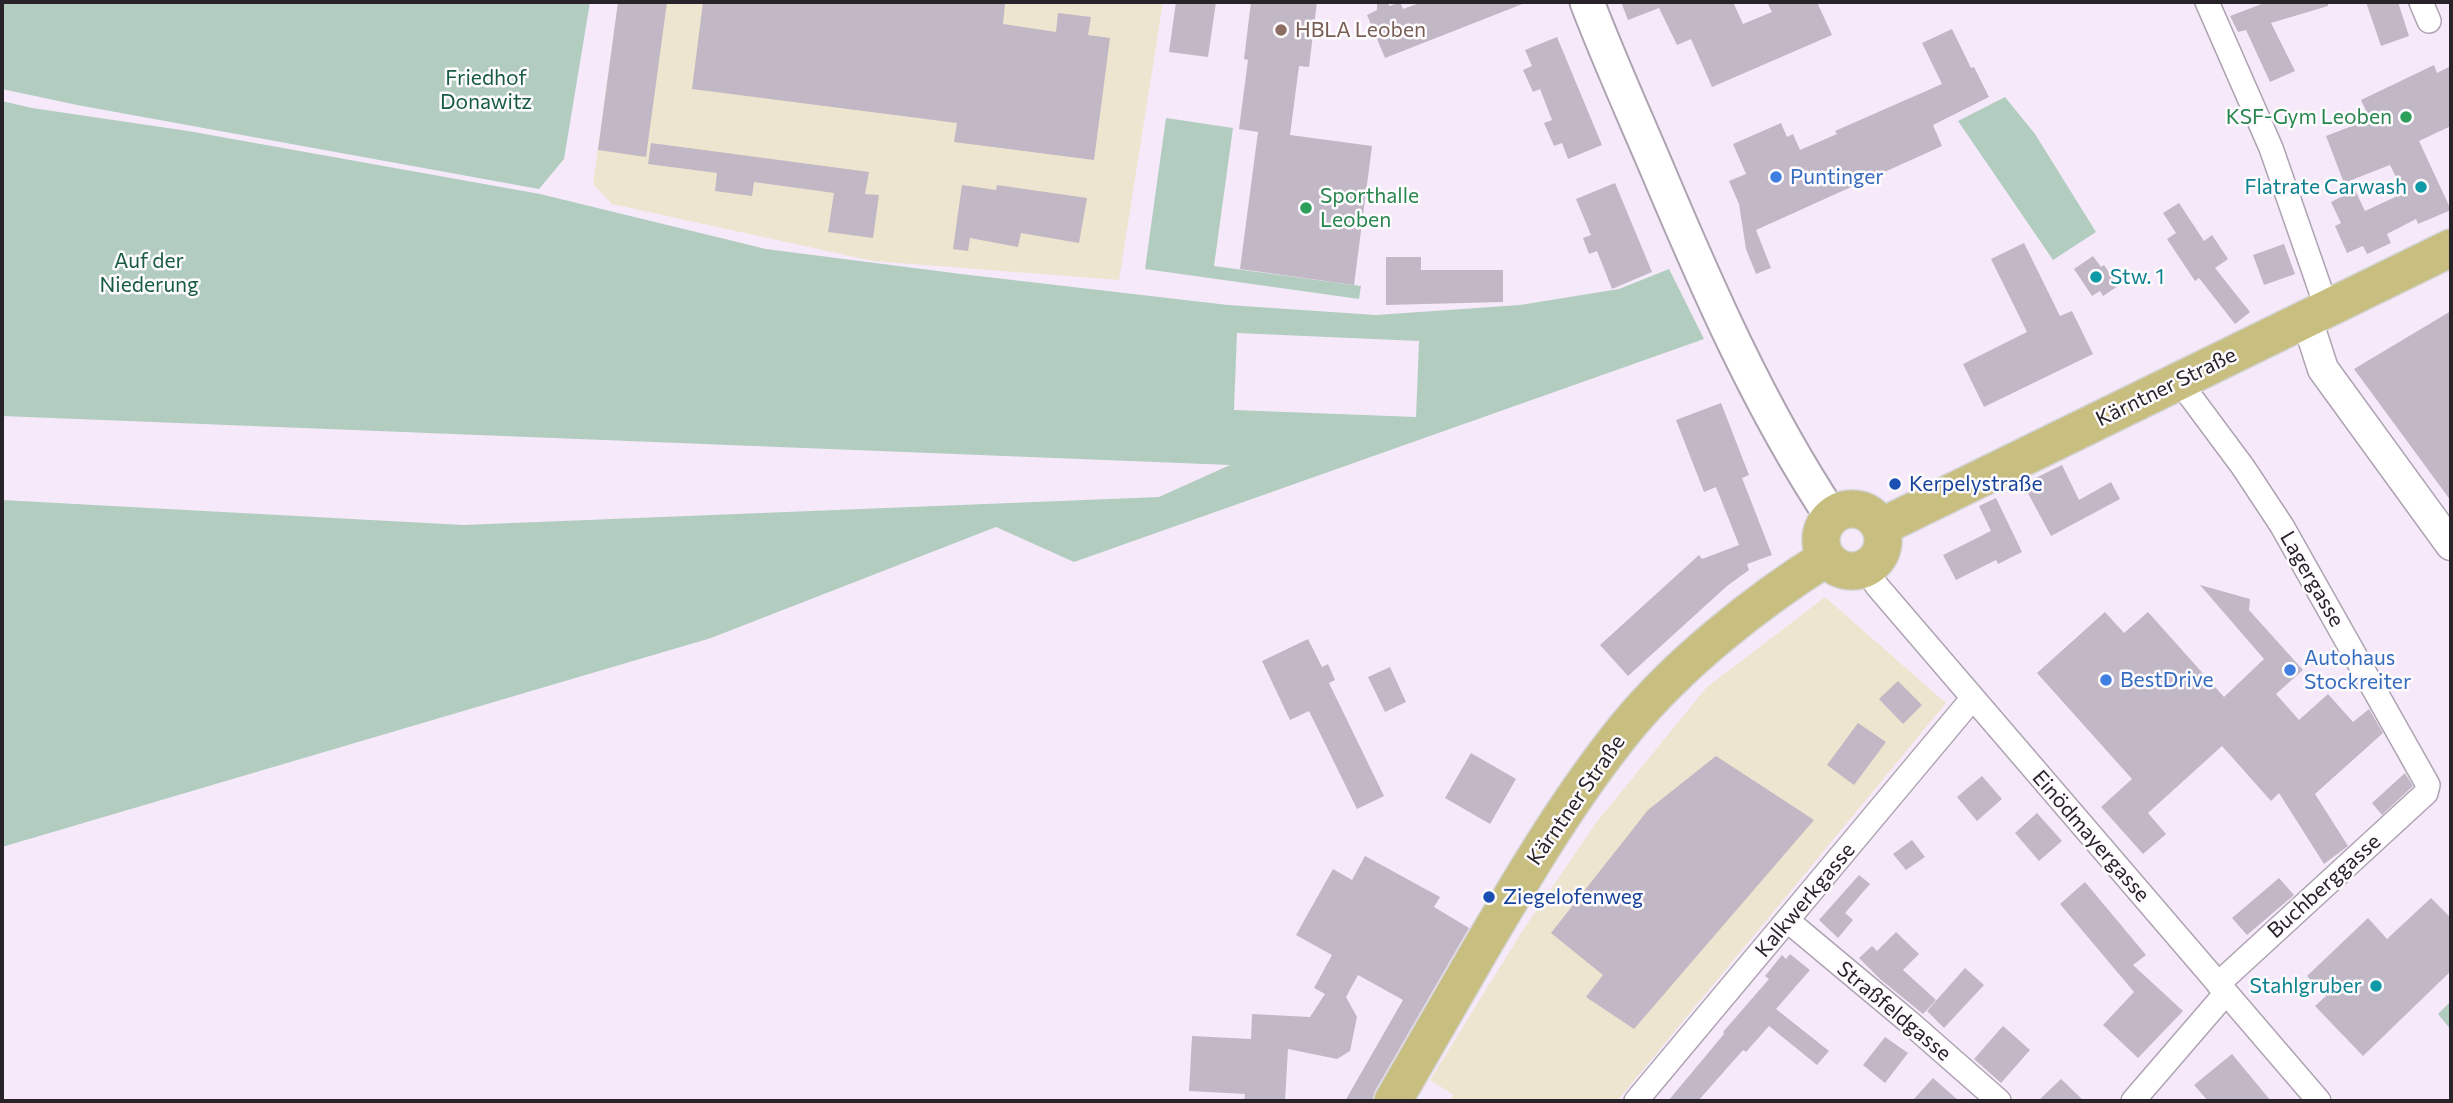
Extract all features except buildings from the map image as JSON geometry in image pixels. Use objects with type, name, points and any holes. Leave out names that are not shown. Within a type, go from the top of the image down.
[{"type":"main road","points":[[1587,2],[1688,244],[1728,332],[1782,435],[1832,517]]},
{"type":"main road","name":"Kärntner Straße","points":[[1881,527],[2451,248]]},
{"type":"main road","points":[[1842,511],[1864,511],[1874,517],[1881,527],[1884,539],[1882,551],[1876,561],[1866,569],[1855,572],[1844,570],[1834,566],[1826,558],[1821,541],[1822,532],[1832,517],[1842,511]]},
{"type":"main road","name":"Kärntner Straße","points":[[1393,1101],[1519,883],[1574,797],[1627,727],[1679,671],[1710,644],[1797,576],[1826,558]]},
{"type":"street","points":[[2207,2],[2271,148],[2315,315],[2312,335],[2323,369],[2451,545]]},
{"type":"street","name":"Lagergasse","points":[[2179,381],[2250,477],[2282,526],[2428,782],[2428,788]]},
{"type":"street","name":"Einödmayergasse","points":[[1866,569],[1877,586],[1972,699],[2319,1101]]},
{"type":"street","name":"Kalkwerkgasse","points":[[1636,1101],[1972,699]]},
{"type":"street","name":"Buchberggasse","points":[[2133,1101],[2222,988],[2426,793],[2428,788]]},
{"type":"street","name":"Straßfeldgasse","points":[[1788,921],[1999,1101]]},
{"type":"shaded area","points":[[618,2],[1163,2],[1119,280],[873,261],[612,204],[593,184]]},
{"type":"shaded area","points":[[1825,597],[1946,703],[1617,1101],[1449,1101],[1454,1095],[1430,1080],[1521,933],[1596,823],[1706,688]]},
{"type":"green space","name":"Friedhof Donawitz","points":[[2,2],[590,2],[564,159],[539,189],[2,89]]},
{"type":"green space","points":[[2005,97],[2035,134],[2096,232],[2053,260],[1958,121]]},
{"type":"green space","name":"Auf der Niederung","points":[[2,101],[32,108],[188,131],[540,194],[766,249],[1228,305],[1376,315],[1520,305],[1619,289],[1669,269],[1704,339],[1074,562],[996,527],[711,638],[2,847],[2,500],[463,525],[1159,497],[1230,465],[2,416]],"holes":[[[1237,333],[1419,341],[1416,417],[1234,410]]]},
{"type":"green space","points":[[1166,118],[1233,128],[1214,266],[1361,286],[1359,299],[1145,269]]},
{"type":"green space","points":[[2451,1001],[2451,1030],[2438,1014]]},
{"type":"place","name":"HBLA Leoben","points":[[1281,30]]},
{"type":"place","name":"KSF-Gym Leoben","points":[[2406,117]]},
{"type":"place","name":"Puntinger","points":[[1776,177]]},
{"type":"place","name":"Flatrate Carwash","points":[[2421,187]]},
{"type":"place","name":"Sporthalle Leoben","points":[[1306,208]]},
{"type":"place","name":"Stw. 1","points":[[2096,277]]},
{"type":"place","name":"Kerpelystraße","points":[[1895,484]]},
{"type":"place","name":"Autohaus Stockreiter","points":[[2290,670]]},
{"type":"place","name":"BestDrive","points":[[2106,680]]},
{"type":"place","name":"Ziegelofenweg","points":[[1489,897]]},
{"type":"place","name":"Stahlgruber","points":[[2376,986]]}]
